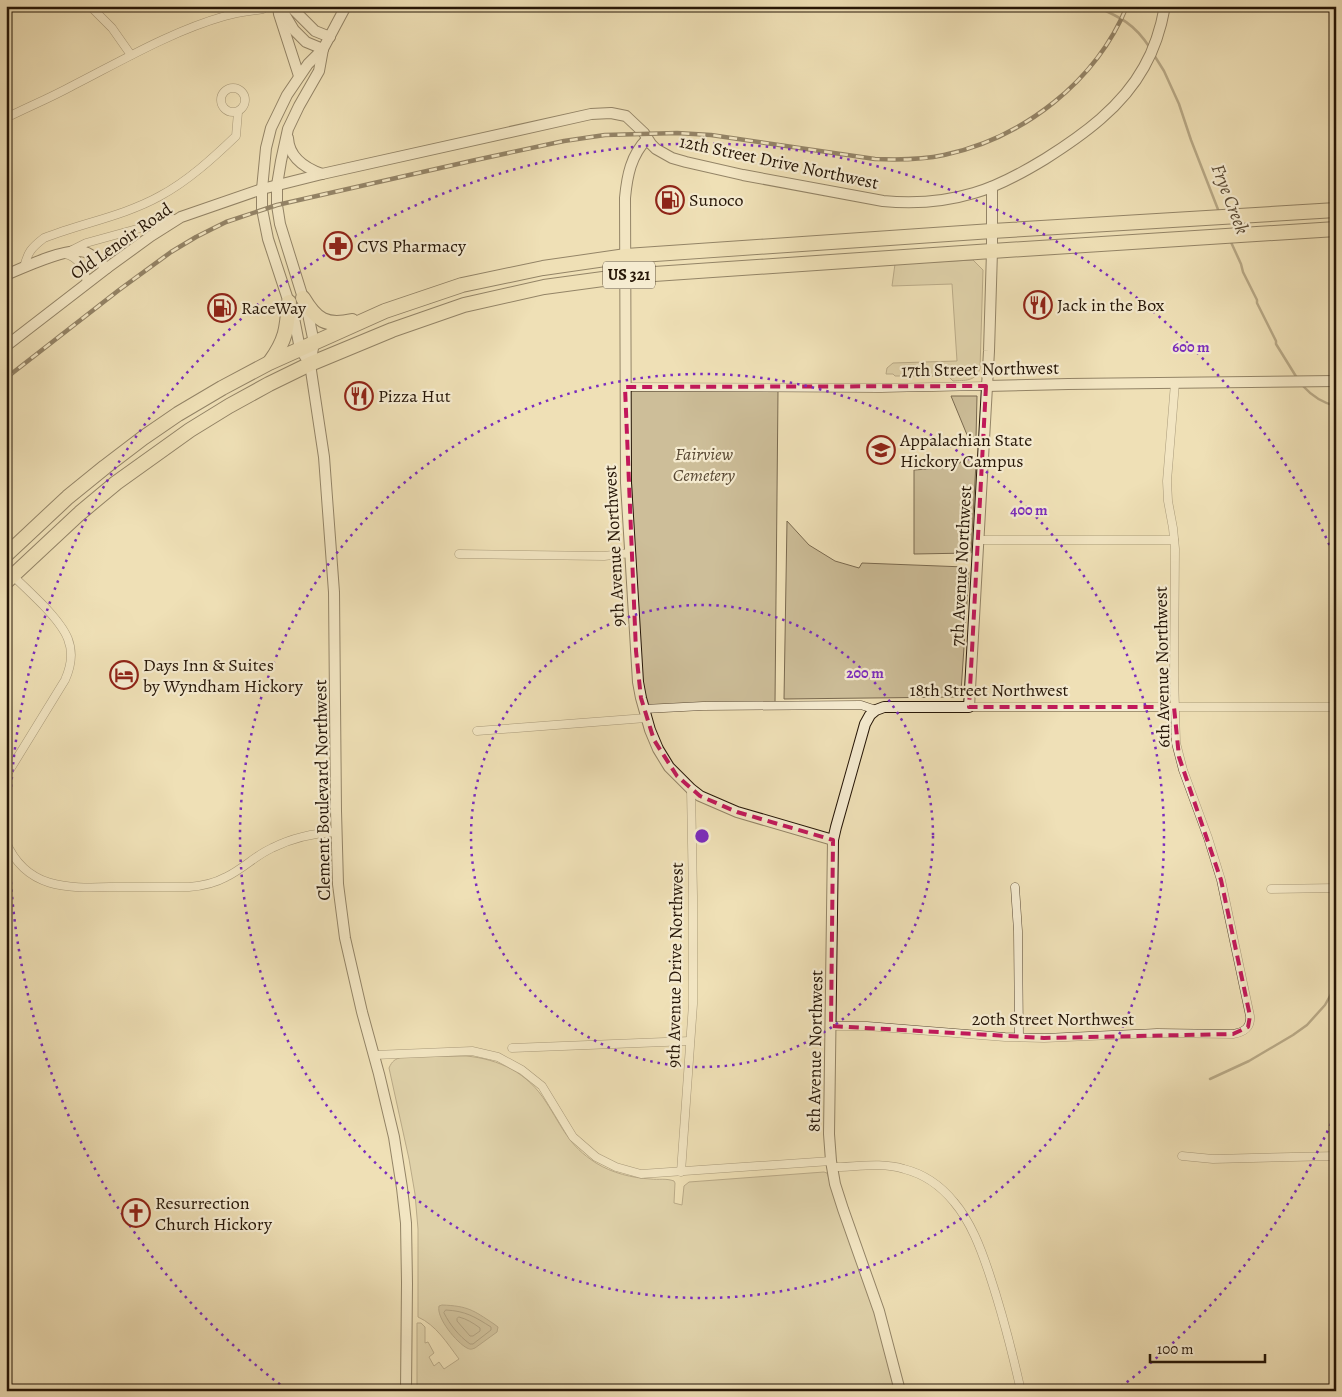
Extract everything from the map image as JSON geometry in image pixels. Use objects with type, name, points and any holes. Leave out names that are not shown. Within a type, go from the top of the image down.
[{"type":"highway","name":"US 321","points":[[6,555],[68,497],[105,466],[178,414],[269,363],[375,315],[462,285],[543,268],[626,256],[1336,210]]},
{"type":"highway","name":"US 321","points":[[8,576],[80,512],[116,483],[153,455],[229,406],[310,364],[392,330],[464,305],[544,287],[625,276],[992,250],[1336,229]]},
{"type":"highway","points":[[303,298],[311,311],[319,319],[330,324],[343,323],[375,315]]},
{"type":"highway","points":[[269,363],[280,349],[286,335],[289,302]]},
{"type":"street","points":[[90,6],[112,28],[131,55]]},
{"type":"street","points":[[6,118],[70,88],[131,55],[214,19],[265,6]]},
{"type":"street","points":[[280,6],[294,30],[306,42],[323,49]]},
{"type":"street","points":[[280,6],[279,14],[300,76]]},
{"type":"street","points":[[290,6],[314,32],[330,37]]},
{"type":"street","points":[[262,190],[266,148],[271,128],[283,102],[308,64],[323,49],[346,6]]},
{"type":"street","name":"12th Street Drive Northwest","points":[[262,190],[322,174],[596,113],[618,113],[626,116],[644,133],[656,149],[686,162],[743,175],[883,201],[929,202],[973,194],[1012,179],[1070,143],[1097,122],[1124,96],[1148,61],[1156,43],[1165,6]]},
{"type":"street","points":[[278,186],[283,147],[288,129],[319,71],[323,49]]},
{"type":"street","points":[[24,267],[29,252],[44,238],[139,206],[160,196],[178,184],[236,136],[238,112]]},
{"type":"street","points":[[288,129],[288,146],[293,155],[305,166],[322,174]]},
{"type":"street","name":"9th Avenue Northwest","points":[[647,139],[634,156],[626,182],[625,198],[626,483],[638,682],[645,713],[654,740],[663,758],[677,776],[691,789],[711,801],[737,812],[833,840]]},
{"type":"street","name":"Clement Boulevard Northwest","points":[[278,186],[277,205],[280,224],[303,298],[314,343],[310,364],[323,450],[333,567],[338,884],[346,938],[362,1012],[394,1137],[402,1188],[406,1223],[406,1391]]},
{"type":"street","name":"7th Avenue Northwest","points":[[969,707],[989,351],[992,188]]},
{"type":"street","name":"Old Lenoir Road","points":[[6,346],[107,268],[181,217],[262,190]]},
{"type":"street","name":"Clement Boulevard Northwest","points":[[262,190],[262,209],[268,239],[294,318],[300,349],[310,364]]},
{"type":"street","points":[[6,275],[86,244],[181,217]]},
{"type":"street","points":[[57,255],[85,252],[107,268]]},
{"type":"street","points":[[57,255],[71,255],[77,260],[84,270],[87,283]]},
{"type":"street","points":[[282,281],[295,273]]},
{"type":"street","name":"17th Street Northwest","points":[[625,387],[881,388],[1336,381]]},
{"type":"street","name":"6th Avenue Northwest","points":[[1175,383],[1167,481],[1174,540],[1175,731],[1179,757],[1213,851],[1225,898],[1250,1016],[1250,1023],[1246,1030]]},
{"type":"street","points":[[978,540],[1174,540]]},
{"type":"street","points":[[459,554],[604,556],[630,553]]},
{"type":"street","points":[[6,776],[65,680],[71,665],[71,650],[67,634],[58,621],[8,576]]},
{"type":"street","name":"18th Street Northwest","points":[[477,731],[703,706],[861,705],[876,710],[890,707],[1336,707]]},
{"type":"street","name":"8th Avenue Northwest","points":[[876,710],[870,715],[865,724],[833,840],[829,1134],[835,1184],[879,1311],[900,1391]]},
{"type":"street","name":"9th Avenue Drive Northwest","points":[[681,1172],[693,1004],[691,789]]},
{"type":"street","points":[[6,842],[16,860],[26,870],[45,882],[56,885],[78,888],[189,887],[200,886],[228,877],[271,848],[296,838],[336,832]]},
{"type":"street","points":[[1015,887],[1019,1037]]},
{"type":"street","points":[[1271,889],[1336,888]]},
{"type":"street","name":"20th Street Northwest","points":[[831,1026],[867,1026],[959,1034],[1044,1038],[1156,1033],[1233,1034],[1246,1030]]},
{"type":"street","points":[[512,1048],[690,1041]]},
{"type":"street","points":[[374,1055],[472,1051],[498,1056],[522,1070],[542,1086],[573,1137],[596,1157],[616,1167],[641,1174],[832,1164],[904,1168],[919,1174],[946,1192],[955,1202],[971,1229],[986,1264],[1003,1316],[1021,1391]]},
{"type":"street","points":[[1182,1156],[1213,1159],[1336,1156]]},
{"type":"highlighted area","points":[[986,386],[969,707],[1174,707],[1179,757],[1221,880],[1250,1016],[1248,1027],[1233,1034],[1044,1038],[831,1026],[833,840],[737,812],[700,796],[677,776],[654,740],[641,698],[636,651],[625,387]]},
{"type":"green space","points":[[973,260],[983,270],[980,369],[978,373],[969,380],[953,381],[948,376],[895,376],[893,374],[886,374],[887,368],[893,363],[957,361],[952,284],[892,286],[895,264]]},
{"type":"green space","name":"Fairview Cemetery","points":[[630,391],[778,391],[775,703],[646,705],[635,581]]},
{"type":"green space","points":[[951,396],[977,396],[976,439],[970,442]]},
{"type":"green space","points":[[970,455],[976,463],[971,553],[914,554],[914,470],[954,467]]},
{"type":"green space","points":[[787,521],[809,545],[835,561],[859,568],[862,563],[965,567],[969,572],[961,692],[955,697],[784,699]]},
{"type":"green space","points":[[466,1056],[501,1064],[512,1069],[531,1083],[546,1102],[572,1143],[596,1163],[609,1170],[629,1176],[674,1181],[674,1203],[682,1205],[684,1186],[689,1182],[827,1173],[876,1314],[896,1391],[490,1391],[487,1386],[480,1391],[417,1391],[417,1323],[421,1323],[425,1327],[425,1343],[428,1342],[434,1353],[429,1357],[434,1366],[439,1362],[444,1369],[459,1359],[436,1330],[418,1317],[418,1229],[415,1194],[389,1068],[394,1061],[402,1057]]},
{"type":"water","points":[[439,1306],[458,1306],[475,1312],[498,1327],[497,1332],[475,1348],[467,1348],[453,1336],[444,1323],[439,1311]]},
{"type":"waterway","name":"Frye Creek","points":[[1095,6],[1133,27],[1150,48]]},
{"type":"waterway","name":"Frye Creek","points":[[1154,55],[1164,71],[1179,104],[1219,212]]},
{"type":"waterway","name":"Frye Creek","points":[[1230,240],[1276,344],[1297,378]]},
{"type":"waterway","name":"Frye Creek","points":[[1302,385],[1317,398],[1336,406]]},
{"type":"waterway","points":[[1210,1079],[1249,1061],[1307,1025],[1325,1005],[1336,985]]},
{"type":"railway","points":[[6,378],[171,252],[226,222],[277,205],[564,141],[605,135],[677,133],[711,135],[875,159],[927,158],[973,147],[1002,135],[1054,103],[1096,59],[1113,34],[1127,6]]},
{"type":"place","name":"Sunoco","points":[[670,200]]},
{"type":"place","name":"CVS Pharmacy","points":[[338,246]]},
{"type":"place","name":"Jack in the Box","points":[[1038,305]]},
{"type":"place","name":"RaceWay","points":[[222,308]]},
{"type":"place","name":"Pizza Hut","points":[[359,396]]},
{"type":"place","name":"Appalachian State Hickory Campus","points":[[881,450]]},
{"type":"place","name":"Days Inn & Suites by Wyndham Hickory","points":[[124,675]]},
{"type":"place","name":"Resurrection Church Hickory","points":[[136,1213]]}]
